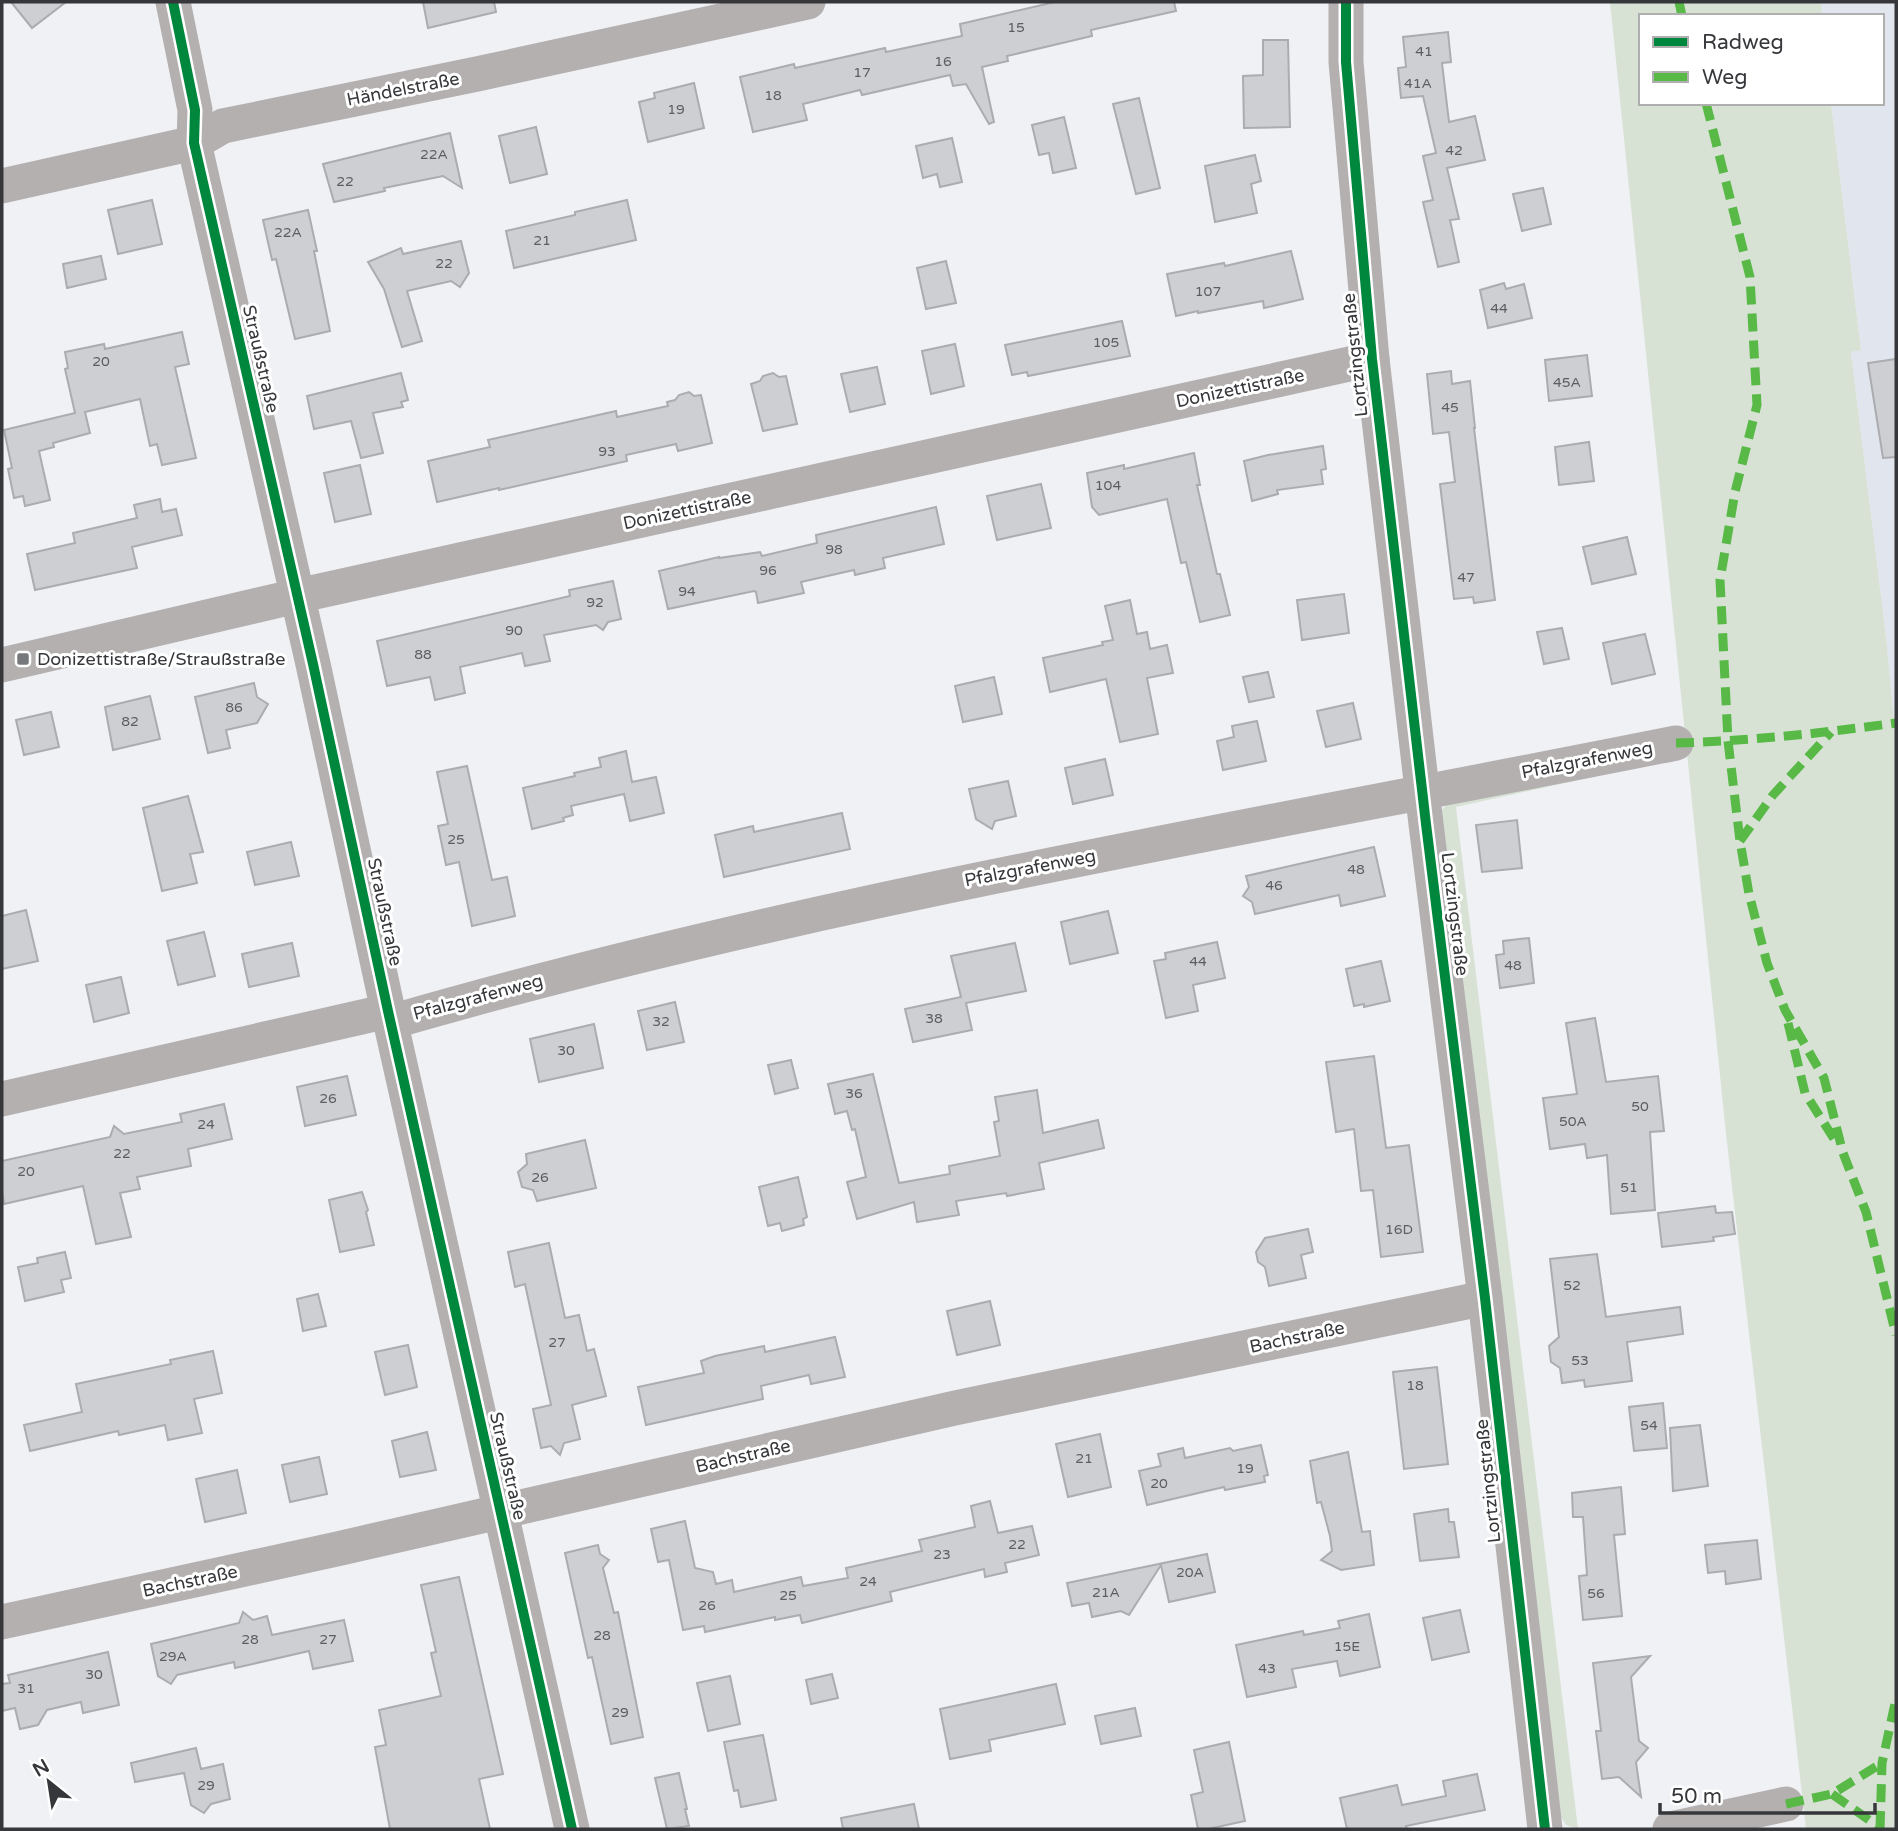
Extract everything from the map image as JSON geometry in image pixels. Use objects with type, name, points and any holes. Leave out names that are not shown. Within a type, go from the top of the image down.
[{"type":"street","name":"Straußstraße","points":[[173,2],[195,110],[194,144],[572,1829]]},
{"type":"street","name":"Händelstraße","points":[[2,186],[194,144],[223,126],[808,2]]},
{"type":"street","name":"Lortzingstraße","points":[[1346,2],[1346,62],[1372,359],[1485,1298],[1545,1829]]},
{"type":"street","name":"Donizettistraße","points":[[2,665],[297,596],[1372,359]]},
{"type":"street","name":"Pfalzgrafenweg","points":[[2,1099],[389,1016],[926,889],[1675,743]]},
{"type":"street","name":"Bachstraße","points":[[2,1622],[955,1408],[1485,1298]]},
{"type":"street","points":[[1670,1829],[1786,1804]]},
{"type":"shaded area","points":[[1610,2],[1821,2],[1822,14],[1639,14],[1639,105],[1831,105],[1861,350],[1851,352],[1886,637],[1896,742],[1896,1829],[1806,1829],[1726,1134]]},
{"type":"shaded area","points":[[1821,2],[1896,2],[1896,742],[1886,637],[1851,352],[1861,349],[1831,105],[1884,105],[1884,14],[1822,14]]},
{"type":"shaded area","points":[[1679,758],[1456,807],[1578,1829],[1566,1825],[1561,1817],[1440,812],[1448,803]]},
{"type":"building","points":[[11,2],[66,2],[32,28]]},
{"type":"building","points":[[423,2],[494,2],[496,12],[428,28]]},
{"type":"building","points":[[1055,2],[1174,2],[1176,11],[1091,30],[1092,36],[1007,56],[1008,61],[982,67],[994,122],[989,124],[966,84],[953,86],[950,75],[862,95],[860,90],[803,104],[807,120],[753,132],[740,77],[794,64],[795,68],[885,48],[886,52],[962,36],[960,24]]},
{"type":"building","points":[[1448,32],[1451,62],[1442,63],[1449,122],[1475,116],[1485,160],[1447,168],[1459,219],[1450,220],[1459,262],[1438,267],[1423,202],[1433,200],[1423,156],[1436,153],[1423,96],[1401,98],[1398,68],[1406,67],[1403,37]]},
{"type":"building","points":[[1263,40],[1288,40],[1290,127],[1244,128],[1243,76],[1263,75]]},
{"type":"building","points":[[694,83],[704,128],[648,142],[639,102],[655,98],[654,93]]},
{"type":"building","points":[[1139,98],[1160,188],[1136,194],[1113,104]]},
{"type":"building","points":[[1064,117],[1076,168],[1053,173],[1049,153],[1039,155],[1032,125]]},
{"type":"building","points":[[536,127],[547,174],[510,183],[499,136]]},
{"type":"building","points":[[450,133],[462,188],[443,176],[334,202],[323,164]]},
{"type":"building","points":[[952,138],[962,182],[940,187],[937,174],[923,178],[916,146]]},
{"type":"building","points":[[1255,155],[1261,181],[1251,184],[1257,213],[1215,222],[1205,166]]},
{"type":"building","points":[[1543,188],[1551,224],[1522,231],[1513,194]]},
{"type":"building","points":[[152,200],[162,244],[118,254],[108,210]]},
{"type":"building","points":[[627,200],[636,240],[514,268],[506,231]]},
{"type":"building","points":[[308,210],[330,331],[295,339],[276,259],[272,260],[263,220]]},
{"type":"building","points":[[461,241],[469,273],[460,287],[451,281],[407,291],[422,341],[402,347],[384,289],[368,262],[401,248],[403,254]]},
{"type":"building","points":[[1291,251],[1303,299],[1264,308],[1263,301],[1176,316],[1167,274],[1224,263],[1225,266]]},
{"type":"building","points":[[101,256],[106,279],[67,288],[63,264]]},
{"type":"building","points":[[946,261],[956,303],[926,309],[917,268]]},
{"type":"building","points":[[1504,283],[1506,289],[1524,284],[1532,318],[1488,328],[1480,290]]},
{"type":"building","points":[[1122,321],[1130,356],[1028,376],[1027,372],[1012,375],[1005,345]]},
{"type":"building","points":[[182,332],[189,364],[175,367],[196,458],[162,465],[157,444],[150,446],[140,399],[85,412],[90,433],[53,443],[54,447],[39,451],[50,500],[25,506],[23,496],[14,498],[8,469],[12,468],[4,430],[75,413],[65,369],[68,368],[65,352],[104,344],[105,349]]},
{"type":"building","points":[[955,344],[964,386],[931,394],[922,351]]},
{"type":"building","points":[[1587,355],[1592,396],[1549,401],[1545,360]]},
{"type":"building","points":[[1896,359],[1896,457],[1883,458],[1868,363]]},
{"type":"building","points":[[877,367],[885,404],[850,412],[841,374]]},
{"type":"building","points":[[1451,371],[1452,384],[1470,381],[1495,600],[1474,603],[1473,597],[1454,599],[1440,484],[1455,482],[1449,432],[1433,434],[1427,374]]},
{"type":"building","points":[[401,373],[408,400],[401,402],[403,407],[373,413],[383,453],[361,458],[351,421],[314,429],[307,396]]},
{"type":"building","points":[[773,373],[779,377],[786,376],[797,424],[763,431],[751,384]]},
{"type":"building","points":[[689,392],[694,396],[701,395],[712,443],[678,451],[676,444],[626,455],[627,461],[437,502],[428,461],[490,447],[488,440],[616,411],[617,417],[668,406],[667,402]]},
{"type":"building","points":[[1589,442],[1594,481],[1559,485],[1555,447]]},
{"type":"building","points":[[1323,446],[1326,469],[1321,470],[1323,484],[1277,490],[1278,494],[1252,501],[1244,461]]},
{"type":"building","points":[[1194,453],[1200,485],[1197,485],[1217,574],[1220,574],[1230,615],[1200,622],[1186,562],[1181,563],[1167,499],[1099,515],[1092,507],[1087,473],[1124,465],[1124,469]]},
{"type":"building","points":[[360,465],[371,514],[335,522],[324,473]]},
{"type":"building","points":[[1041,484],[1051,528],[997,540],[987,496]]},
{"type":"building","points":[[160,499],[162,512],[176,509],[182,535],[132,547],[137,568],[35,590],[27,554],[75,543],[73,533],[137,518],[134,505]]},
{"type":"building","points":[[936,507],[944,544],[883,558],[885,568],[855,575],[854,570],[801,582],[804,593],[758,603],[754,591],[668,609],[659,571],[719,557],[760,552],[762,556],[817,543],[816,535]]},
{"type":"building","points":[[1627,537],[1636,574],[1592,584],[1583,547]]},
{"type":"building","points":[[613,581],[621,619],[608,622],[603,630],[596,625],[544,635],[550,661],[525,666],[522,653],[460,667],[465,693],[435,700],[430,677],[387,686],[377,641],[570,596],[569,590]]},
{"type":"building","points":[[1344,594],[1349,633],[1302,640],[1297,600]]},
{"type":"building","points":[[1130,600],[1137,634],[1147,632],[1150,649],[1167,645],[1173,673],[1147,678],[1158,734],[1120,742],[1106,679],[1050,692],[1043,658],[1103,645],[1102,642],[1113,640],[1105,606]]},
{"type":"building","points":[[1562,628],[1569,659],[1544,664],[1537,632]]},
{"type":"building","points":[[1645,634],[1655,674],[1612,684],[1603,643]]},
{"type":"building","points":[[1268,672],[1274,697],[1249,702],[1243,677]]},
{"type":"building","points":[[994,677],[1002,714],[963,722],[955,686]]},
{"type":"building","points":[[254,683],[257,697],[268,704],[257,723],[226,730],[230,748],[208,753],[195,697]]},
{"type":"building","points":[[150,696],[160,739],[113,750],[105,707]]},
{"type":"building","points":[[1353,703],[1361,739],[1326,747],[1317,711]]},
{"type":"building","points":[[51,712],[59,747],[24,755],[16,720]]},
{"type":"building","points":[[1257,721],[1266,761],[1223,770],[1217,741],[1234,737],[1232,726]]},
{"type":"building","points":[[626,751],[632,782],[656,777],[664,813],[630,821],[624,794],[571,806],[573,815],[563,818],[564,821],[532,829],[523,788],[601,767],[599,758]]},
{"type":"building","points":[[1105,759],[1113,795],[1073,804],[1065,768]]},
{"type":"building","points":[[467,766],[492,880],[507,877],[515,916],[472,926],[459,862],[446,865],[438,826],[448,824],[437,772]]},
{"type":"building","points":[[1008,781],[1016,816],[995,821],[992,829],[976,819],[969,789]]},
{"type":"building","points":[[188,796],[203,852],[190,854],[197,883],[162,891],[143,808]]},
{"type":"building","points":[[842,813],[850,849],[724,877],[715,835],[753,826],[754,832]]},
{"type":"building","points":[[1517,820],[1522,868],[1482,872],[1476,825]]},
{"type":"building","points":[[291,842],[299,876],[255,885],[247,852]]},
{"type":"building","points":[[1374,847],[1385,896],[1341,906],[1339,895],[1255,914],[1252,902],[1243,896],[1249,887],[1246,876]]},
{"type":"building","points":[[26,910],[38,961],[2,969],[2,916]]},
{"type":"building","points":[[1108,911],[1118,953],[1070,964],[1061,922]]},
{"type":"building","points":[[204,932],[215,976],[178,985],[167,941]]},
{"type":"building","points":[[1529,938],[1534,983],[1500,988],[1496,955],[1504,954],[1503,941]]},
{"type":"building","points":[[1217,942],[1225,978],[1193,985],[1198,1011],[1166,1018],[1154,961],[1166,959],[1165,953]]},
{"type":"building","points":[[292,943],[299,976],[249,987],[242,954]]},
{"type":"building","points":[[1015,943],[1026,991],[966,1003],[972,1030],[913,1042],[905,1009],[961,997],[951,956]]},
{"type":"building","points":[[1381,961],[1390,1001],[1364,1007],[1364,1004],[1354,1006],[1346,969]]},
{"type":"building","points":[[121,977],[129,1013],[94,1022],[86,985]]},
{"type":"building","points":[[675,1002],[684,1042],[647,1050],[638,1011]]},
{"type":"building","points":[[1595,1018],[1606,1082],[1658,1076],[1664,1131],[1650,1132],[1655,1210],[1611,1214],[1607,1155],[1587,1158],[1585,1144],[1550,1149],[1543,1098],[1577,1094],[1566,1023]]},
{"type":"building","points":[[594,1024],[603,1068],[539,1082],[530,1039]]},
{"type":"building","points":[[1374,1056],[1386,1148],[1409,1145],[1423,1252],[1381,1257],[1373,1190],[1361,1191],[1354,1129],[1336,1132],[1326,1062]]},
{"type":"building","points":[[791,1060],[798,1088],[775,1094],[768,1065]]},
{"type":"building","points":[[873,1074],[899,1183],[950,1174],[949,1166],[1000,1156],[994,1122],[999,1121],[995,1097],[1037,1090],[1043,1133],[1098,1120],[1104,1148],[1039,1163],[1044,1189],[956,1201],[959,1215],[917,1222],[914,1202],[857,1219],[847,1182],[866,1177],[855,1129],[852,1130],[847,1111],[835,1114],[828,1084]]},
{"type":"building","points":[[347,1076],[356,1115],[305,1126],[297,1087]]},
{"type":"building","points":[[224,1104],[232,1139],[188,1149],[191,1166],[137,1177],[140,1189],[120,1193],[131,1237],[96,1244],[83,1186],[4,1204],[2,1161],[110,1137],[114,1126],[124,1134],[182,1122],[180,1114]]},
{"type":"building","points":[[585,1140],[596,1188],[537,1201],[533,1190],[522,1187],[518,1172],[527,1164],[526,1154]]},
{"type":"building","points":[[798,1177],[807,1217],[803,1219],[804,1225],[782,1231],[780,1223],[768,1226],[759,1187]]},
{"type":"building","points":[[362,1192],[374,1245],[340,1252],[329,1200]]},
{"type":"building","points":[[1715,1206],[1716,1213],[1732,1212],[1735,1234],[1713,1237],[1714,1241],[1662,1247],[1658,1213]]},
{"type":"building","points":[[1308,1229],[1313,1252],[1301,1255],[1306,1278],[1269,1286],[1265,1267],[1258,1262],[1256,1252],[1265,1238]]},
{"type":"building","points":[[549,1243],[565,1318],[579,1315],[587,1351],[594,1349],[606,1396],[572,1405],[580,1439],[564,1443],[560,1455],[551,1446],[541,1448],[533,1409],[551,1405],[525,1284],[515,1287],[508,1252]]},
{"type":"building","points":[[65,1252],[71,1278],[61,1280],[64,1292],[25,1301],[18,1267],[38,1263],[37,1258]]},
{"type":"building","points":[[1597,1254],[1606,1317],[1680,1307],[1683,1334],[1627,1342],[1632,1381],[1585,1387],[1584,1380],[1562,1383],[1560,1368],[1551,1362],[1549,1346],[1559,1337],[1550,1259]]},
{"type":"building","points":[[318,1294],[326,1326],[303,1331],[297,1299]]},
{"type":"building","points":[[990,1301],[1000,1345],[957,1355],[947,1311]]},
{"type":"building","points":[[835,1337],[845,1377],[811,1384],[809,1375],[761,1386],[763,1399],[646,1425],[638,1387],[704,1373],[701,1361],[715,1356],[764,1346],[765,1352]]},
{"type":"building","points":[[408,1345],[417,1387],[385,1395],[375,1352]]},
{"type":"building","points":[[213,1351],[222,1393],[194,1399],[202,1433],[168,1440],[165,1425],[119,1435],[118,1431],[30,1451],[24,1425],[82,1412],[76,1384],[171,1364],[170,1360]]},
{"type":"building","points":[[1437,1367],[1448,1464],[1404,1469],[1393,1372]]},
{"type":"building","points":[[1663,1403],[1667,1448],[1634,1451],[1629,1407]]},
{"type":"building","points":[[1700,1425],[1708,1486],[1673,1491],[1670,1428]]},
{"type":"building","points":[[427,1432],[436,1470],[400,1477],[392,1441]]},
{"type":"building","points":[[1100,1434],[1111,1487],[1068,1497],[1056,1444]]},
{"type":"building","points":[[1261,1445],[1268,1475],[1264,1476],[1265,1482],[1225,1490],[1224,1487],[1147,1505],[1139,1471],[1161,1466],[1158,1454],[1183,1448],[1185,1458],[1230,1448],[1233,1451]]},
{"type":"building","points":[[1348,1452],[1362,1532],[1370,1531],[1374,1565],[1341,1570],[1321,1560],[1332,1551],[1321,1502],[1317,1503],[1310,1461]]},
{"type":"building","points":[[319,1457],[327,1494],[290,1502],[282,1465]]},
{"type":"building","points":[[237,1470],[246,1513],[205,1522],[196,1479]]},
{"type":"building","points":[[1621,1487],[1625,1534],[1614,1535],[1622,1616],[1583,1620],[1579,1576],[1587,1575],[1583,1517],[1573,1517],[1572,1493]]},
{"type":"building","points":[[990,1501],[998,1533],[1032,1526],[1039,1555],[1005,1563],[1007,1572],[985,1577],[984,1569],[890,1592],[892,1601],[802,1623],[800,1615],[775,1620],[775,1617],[705,1632],[704,1626],[683,1630],[669,1560],[658,1562],[651,1529],[685,1521],[695,1568],[713,1572],[716,1584],[732,1580],[734,1592],[801,1577],[803,1586],[848,1578],[846,1568],[922,1551],[919,1540],[975,1527],[971,1506]]},
{"type":"building","points":[[1448,1509],[1449,1522],[1454,1522],[1459,1557],[1420,1561],[1414,1514]]},
{"type":"building","points":[[1757,1540],[1761,1579],[1726,1584],[1725,1571],[1708,1573],[1705,1545]]},
{"type":"building","points":[[598,1545],[600,1554],[609,1560],[603,1568],[614,1613],[618,1612],[643,1737],[611,1744],[592,1657],[588,1658],[565,1553]]},
{"type":"building","points":[[1207,1554],[1215,1592],[1169,1602],[1161,1565],[1129,1615],[1121,1611],[1092,1617],[1089,1603],[1072,1606],[1067,1583]]},
{"type":"building","points":[[459,1577],[503,1774],[479,1779],[490,1829],[390,1829],[375,1747],[386,1745],[379,1710],[441,1696],[431,1653],[436,1652],[421,1585]]},
{"type":"building","points":[[1460,1610],[1469,1652],[1432,1660],[1423,1618]]},
{"type":"building","points":[[243,1612],[253,1620],[267,1616],[272,1635],[344,1620],[353,1661],[313,1669],[309,1651],[235,1668],[234,1662],[177,1675],[171,1684],[158,1676],[151,1644],[239,1623]]},
{"type":"building","points":[[1369,1614],[1380,1667],[1340,1676],[1337,1661],[1292,1669],[1296,1687],[1247,1697],[1236,1645],[1303,1631],[1304,1635],[1340,1628],[1338,1621]]},
{"type":"building","points":[[108,1652],[119,1705],[83,1713],[81,1702],[47,1710],[38,1725],[20,1729],[15,1708],[2,1711],[2,1684],[10,1683],[8,1675]]},
{"type":"building","points":[[1650,1656],[1631,1677],[1639,1741],[1648,1748],[1636,1762],[1641,1797],[1619,1777],[1602,1779],[1596,1731],[1601,1731],[1593,1663]]},
{"type":"building","points":[[832,1674],[838,1698],[811,1704],[806,1680]]},
{"type":"building","points":[[730,1676],[740,1724],[708,1731],[697,1683]]},
{"type":"building","points":[[1056,1684],[1065,1724],[989,1740],[991,1751],[950,1759],[940,1709]]},
{"type":"building","points":[[1135,1708],[1141,1736],[1101,1744],[1095,1716]]},
{"type":"building","points":[[763,1735],[776,1800],[741,1807],[738,1790],[734,1791],[724,1742]]},
{"type":"building","points":[[1229,1742],[1245,1821],[1198,1829],[1191,1795],[1203,1792],[1194,1750]]},
{"type":"building","points":[[196,1748],[201,1769],[223,1764],[230,1799],[211,1804],[204,1813],[191,1805],[184,1773],[135,1782],[131,1763]]},
{"type":"building","points":[[679,1773],[689,1826],[667,1829],[655,1778]]},
{"type":"building","points":[[1477,1774],[1485,1810],[1406,1826],[1407,1829],[1347,1829],[1340,1798],[1397,1785],[1402,1805],[1446,1796],[1443,1781]]},
{"type":"building","points":[[914,1804],[919,1829],[843,1829],[841,1818]]},
{"type":"marked path","points":[[1679,2],[1682,14]]},
{"type":"marked path","points":[[1707,105],[1750,277],[1757,405],[1735,492],[1720,580],[1728,741],[1740,841],[1749,894],[1767,963],[1785,1010],[1824,1078],[1843,1153],[1866,1212],[1896,1335]]},
{"type":"marked path","points":[[1676,743],[1786,736],[1896,723]]},
{"type":"marked path","points":[[1740,841],[1773,795],[1831,732]]},
{"type":"marked path","points":[[1788,1023],[1805,1093],[1836,1142]]},
{"type":"marked path","points":[[1880,1829],[1882,1763],[1896,1699]]},
{"type":"marked path","points":[[1786,1804],[1832,1794],[1882,1763]]},
{"type":"marked path","points":[[1832,1794],[1879,1827]]},
{"type":"cycle path","points":[[173,2],[195,110],[194,143],[313,664],[572,1829]]},
{"type":"cycle path","points":[[1346,2],[1346,62],[1372,359],[1485,1298],[1545,1829]]},
{"type":"place","name":"Donizettistraße/Straußstraße","points":[[23,659]]}]
